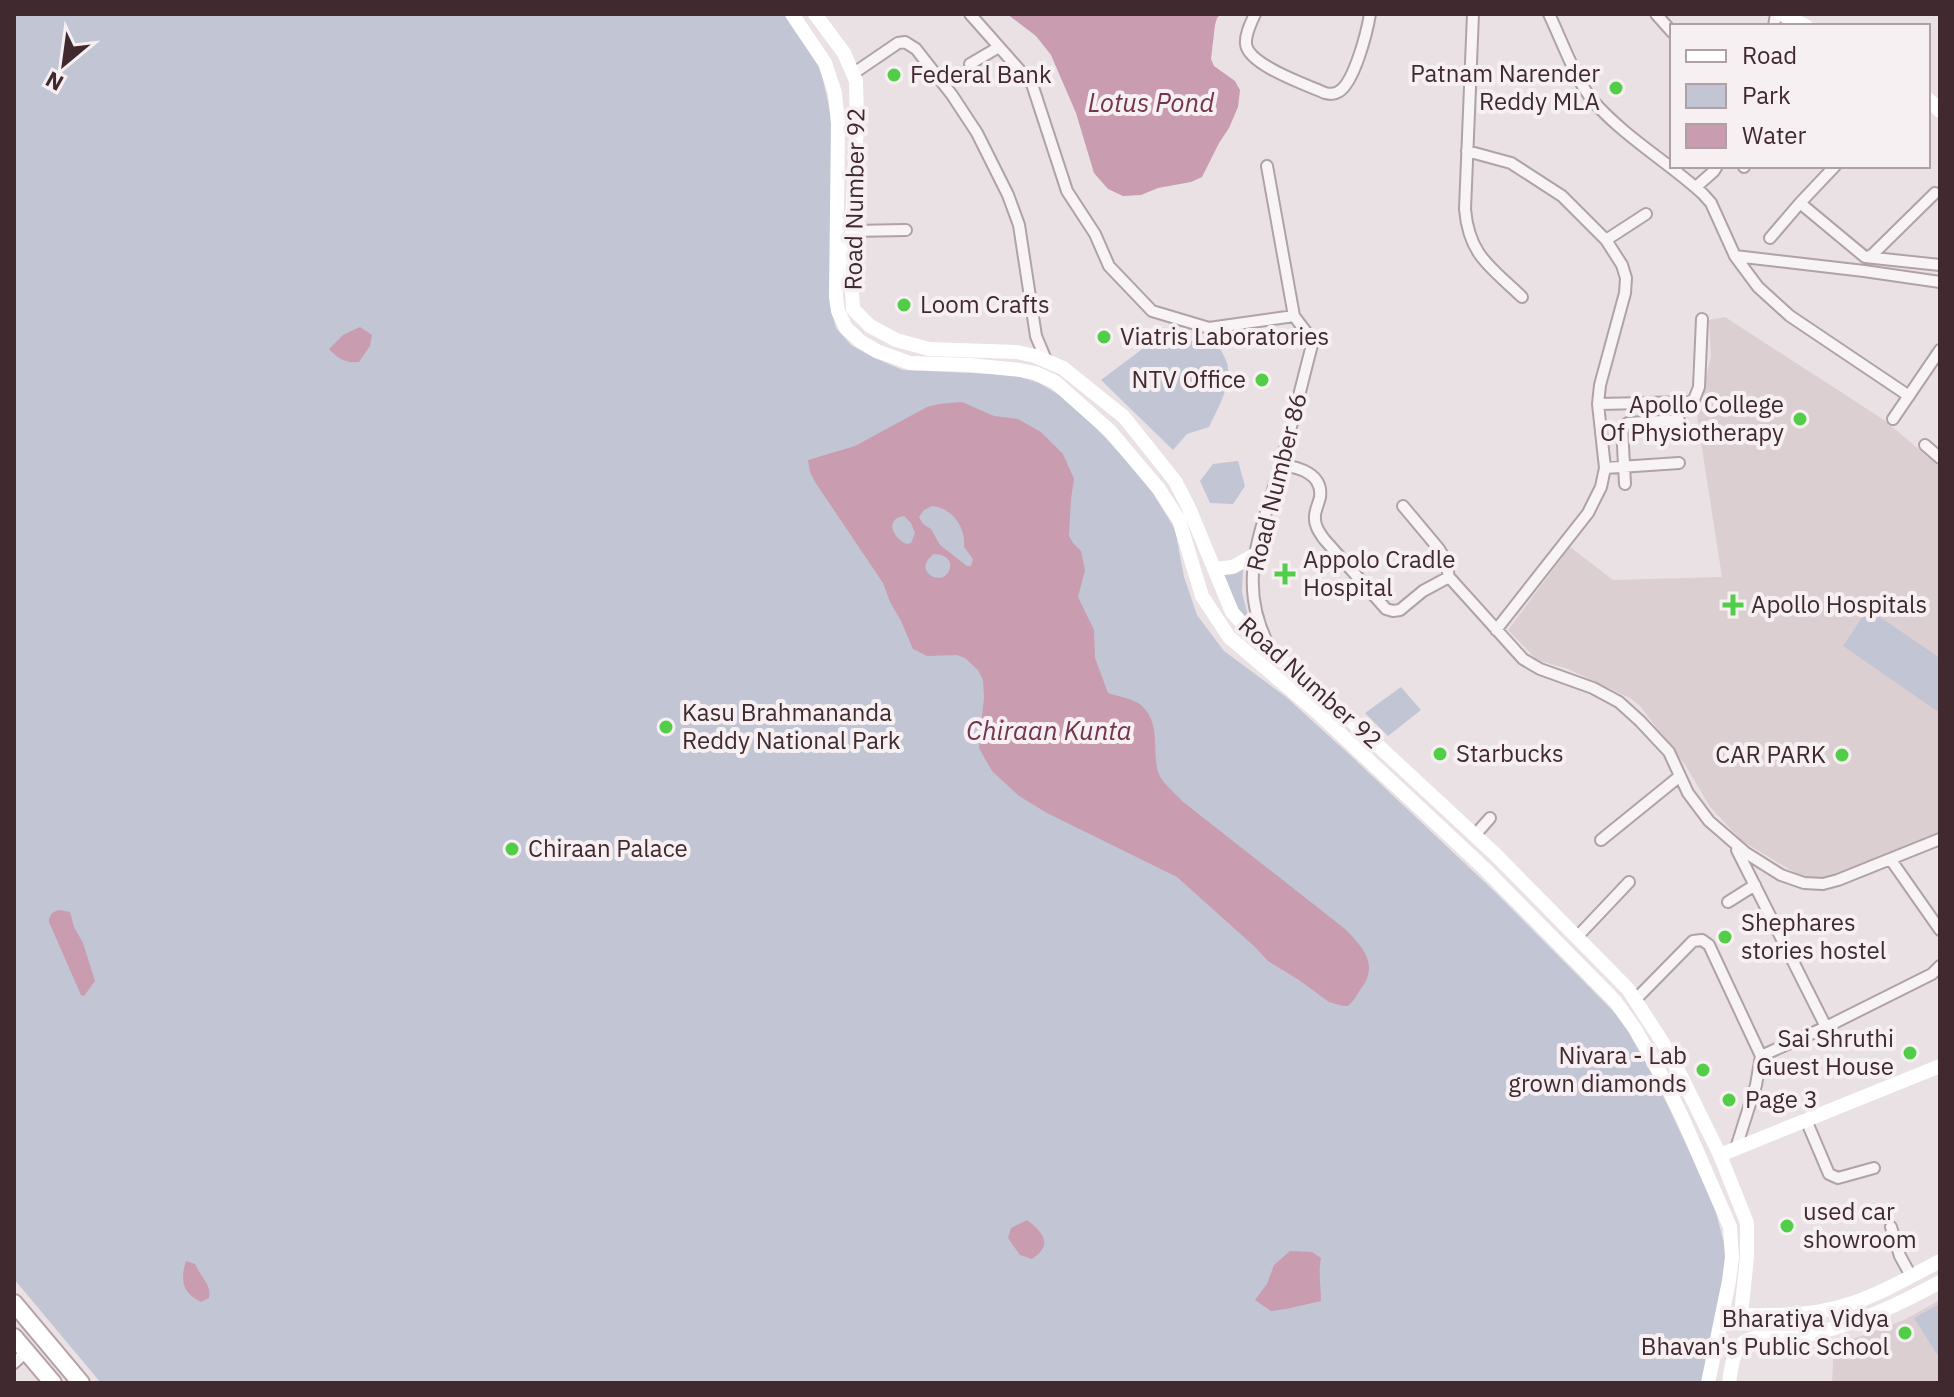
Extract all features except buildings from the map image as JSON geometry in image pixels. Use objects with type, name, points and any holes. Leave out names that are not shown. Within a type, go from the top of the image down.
[{"type":"main road","name":"Road Number 92","points":[[792,14],[825,63],[835,93],[838,124],[836,297],[846,328],[877,351],[910,363],[1020,370],[1055,382],[1110,431],[1159,489],[1179,520],[1202,596],[1229,637],[1317,712],[1482,865],[1615,1001],[1649,1052],[1683,1119],[1730,1227],[1732,1257],[1708,1383]]},
{"type":"main road","name":"Road Number 92","points":[[815,14],[844,53],[854,73],[857,91],[850,260],[853,309],[870,326],[896,340],[929,349],[1017,352],[1046,360],[1063,368],[1124,417],[1175,481],[1232,612],[1254,637],[1329,700],[1475,835],[1636,999],[1663,1043],[1720,1155],[1747,1223],[1742,1310]]},
{"type":"main road","points":[[1778,14],[1801,24]]},
{"type":"main road","points":[[1214,569],[1233,567],[1254,555]]},
{"type":"main road","points":[[1482,865],[1492,852]]},
{"type":"main road","points":[[1720,1155],[1940,1066]]},
{"type":"main road","points":[[1724,1304],[1742,1310],[1798,1315],[1827,1311],[1859,1302],[1933,1264],[1938,1283],[1855,1324],[1792,1338],[1746,1340],[1734,1358],[1729,1383]]},
{"type":"main road","points":[[14,1303],[81,1383]]},
{"type":"main road","points":[[14,1337],[20,1357],[53,1383]]},
{"type":"street","points":[[970,14],[1032,84],[1067,191],[1095,234],[1109,266],[1152,311],[1209,328],[1294,316],[1267,166]]},
{"type":"street","points":[[1255,14],[1246,45],[1254,58],[1275,71],[1331,94],[1346,84],[1361,51],[1370,14]]},
{"type":"street","points":[[1473,14],[1465,209],[1471,242],[1481,258],[1522,297]]},
{"type":"street","points":[[1549,14],[1592,100],[1621,129],[1670,167]]},
{"type":"street","points":[[1656,14],[1670,30]]},
{"type":"street","points":[[854,73],[898,43],[905,42],[916,49],[952,95],[996,169],[1019,225],[1036,336],[1046,360]]},
{"type":"street","points":[[970,64],[999,47]]},
{"type":"street","points":[[1467,151],[1511,163],[1562,196],[1606,240],[1622,265],[1626,278],[1625,293],[1600,385],[1598,404],[1605,468],[1601,487],[1588,513],[1496,630]]},
{"type":"street","points":[[1671,168],[1711,203],[1735,256],[1758,287],[1790,316],[1909,396]]},
{"type":"street","points":[[1696,187],[1716,168]]},
{"type":"street","points":[[1770,238],[1833,168]]},
{"type":"street","points":[[1868,257],[1935,193]]},
{"type":"street","points":[[1800,203],[1861,255],[1940,265]]},
{"type":"street","points":[[1606,240],[1646,214]]},
{"type":"street","points":[[851,231],[906,230]]},
{"type":"street","points":[[1735,256],[1940,282]]},
{"type":"street","name":"Road Number 86","points":[[1271,652],[1261,631],[1255,606],[1252,585],[1254,555],[1313,341],[1294,316]]},
{"type":"street","points":[[1598,404],[1693,402],[1699,387],[1702,319]]},
{"type":"street","points":[[1017,352],[1036,336]]},
{"type":"street","points":[[1893,419],[1940,350]]},
{"type":"street","points":[[1625,484],[1621,433],[1624,425],[1674,420],[1667,403]]},
{"type":"street","points":[[1925,445],[1940,458]]},
{"type":"street","points":[[1605,468],[1679,463]]},
{"type":"street","points":[[1281,465],[1296,466],[1316,480],[1320,495],[1315,516],[1318,530],[1386,609],[1400,610],[1423,591],[1449,577]]},
{"type":"street","points":[[1403,506],[1439,549],[1449,577],[1523,659],[1619,702],[1669,752],[1688,793],[1704,814],[1746,853],[1781,875],[1804,883],[1823,884],[1940,839]]},
{"type":"street","points":[[1601,840],[1680,776]]},
{"type":"street","points":[[1475,835],[1490,818]]},
{"type":"street","points":[[1734,843],[1826,1027]]},
{"type":"street","points":[[1891,860],[1940,930]]},
{"type":"street","points":[[1577,937],[1629,882]]},
{"type":"street","points":[[1728,902],[1755,885]]},
{"type":"street","points":[[1636,999],[1693,941],[1702,940],[1709,945],[1761,1056],[1753,1099],[1736,1148]]},
{"type":"street","points":[[1761,1056],[1932,974],[1940,966]]},
{"type":"street","points":[[1806,1120],[1829,1174],[1838,1178],[1874,1168]]},
{"type":"street","points":[[1891,1227],[1900,1256],[1911,1276]]},
{"type":"shaded area","name":"Apollo Hospitals","points":[[1725,317],[1884,420],[1940,467],[1940,835],[1829,878],[1804,878],[1742,841],[1710,807],[1686,766],[1640,706],[1630,698],[1568,669],[1537,660],[1508,630],[1570,547],[1613,580],[1722,577],[1697,416],[1711,356],[1709,320]]},
{"type":"shaded area","name":"Bharatiya Vidya Bhavan's Public School","points":[[1940,1300],[1940,1383],[1832,1383],[1834,1346],[1904,1320]]},
{"type":"green space","name":"Kasu Brahmananda Reddy National Park","points":[[14,14],[784,14],[820,66],[831,116],[831,309],[836,328],[851,345],[903,370],[1014,375],[1039,383],[1061,396],[1095,427],[1152,492],[1175,529],[1184,577],[1197,615],[1224,651],[1286,697],[1351,756],[1493,890],[1626,1024],[1713,1201],[1726,1251],[1724,1276],[1702,1383],[101,1383],[14,1279]]},
{"type":"green space","points":[[1157,335],[1218,345],[1228,371],[1223,396],[1209,427],[1187,434],[1173,450],[1101,380]]},
{"type":"green space","points":[[1238,461],[1245,486],[1233,504],[1210,503],[1200,481],[1213,464]]},
{"type":"green space","points":[[1243,569],[1242,592],[1250,625],[1239,611],[1223,575]]},
{"type":"green space","points":[[1868,609],[1940,658],[1940,713],[1843,646]]},
{"type":"green space","points":[[1401,687],[1421,710],[1388,736],[1365,713]]},
{"type":"green space","points":[[1940,1304],[1940,1359],[1914,1318]]},
{"type":"water","name":"Lotus Pond","points":[[1007,14],[1221,14],[1215,25],[1211,59],[1214,66],[1235,81],[1240,90],[1238,107],[1229,128],[1202,177],[1141,195],[1123,196],[1108,189],[1094,173],[1076,113],[1051,55],[1036,36]]},
{"type":"water","points":[[360,327],[372,335],[370,346],[359,362],[342,360],[329,349],[343,335]]},
{"type":"water","name":"Chiraan Kunta","points":[[962,402],[994,416],[1018,419],[1041,432],[1063,454],[1074,479],[1069,536],[1081,551],[1085,570],[1078,597],[1094,630],[1095,658],[1108,693],[1134,701],[1148,713],[1154,729],[1158,772],[1182,801],[1345,929],[1358,943],[1367,957],[1369,972],[1348,1006],[1329,1002],[1268,961],[1177,877],[1047,813],[1019,796],[992,771],[979,748],[984,697],[983,680],[978,670],[957,655],[927,656],[913,649],[883,583],[815,482],[808,460],[855,446],[927,407]],"holes":[[[932,506],[939,508],[957,520],[963,533],[964,547],[973,559],[971,566],[940,545],[919,517]],[[904,516],[915,533],[911,543],[907,544],[898,538],[892,525]],[[934,554],[944,556],[949,560],[949,571],[940,578],[930,575],[926,566]]]},
{"type":"water","points":[[59,910],[70,912],[95,981],[84,996],[49,922],[51,914]]},
{"type":"water","points":[[1027,1220],[1044,1239],[1039,1254],[1032,1259],[1020,1255],[1008,1238],[1011,1228]]},
{"type":"water","points":[[1290,1251],[1312,1252],[1321,1258],[1321,1301],[1271,1311],[1255,1300],[1267,1284],[1274,1265]]},
{"type":"water","points":[[186,1261],[195,1264],[209,1289],[209,1298],[201,1302],[184,1285]]},
{"type":"place","name":"Federal Bank","points":[[894,75]]},
{"type":"place","name":"Patnam Narender Reddy MLA","points":[[1616,88]]},
{"type":"place","name":"Loom Crafts","points":[[904,305]]},
{"type":"place","name":"Viatris Laboratories","points":[[1104,337]]},
{"type":"place","name":"NTV Office","points":[[1262,380]]},
{"type":"place","name":"Apollo College Of Physiotherapy","points":[[1800,419]]},
{"type":"place","name":"Appolo Cradle Hospital","points":[[1285,574]]},
{"type":"place","name":"Apollo Hospitals","points":[[1733,605]]},
{"type":"place","name":"Kasu Brahmananda Reddy National Park","points":[[666,727]]},
{"type":"place","name":"Starbucks","points":[[1440,754]]},
{"type":"place","name":"CAR PARK","points":[[1842,755]]},
{"type":"place","name":"Chiraan Palace","points":[[512,849]]},
{"type":"place","name":"Shephares stories hostel","points":[[1725,937]]},
{"type":"place","name":"Sai Shruthi Guest House","points":[[1910,1053]]},
{"type":"place","name":"Nivara - Lab grown diamonds","points":[[1703,1070]]},
{"type":"place","name":"Page 3","points":[[1729,1100]]},
{"type":"place","name":"used car showroom","points":[[1787,1226]]},
{"type":"place","name":"Bharatiya Vidya Bhavan's Public School","points":[[1905,1333]]}]
